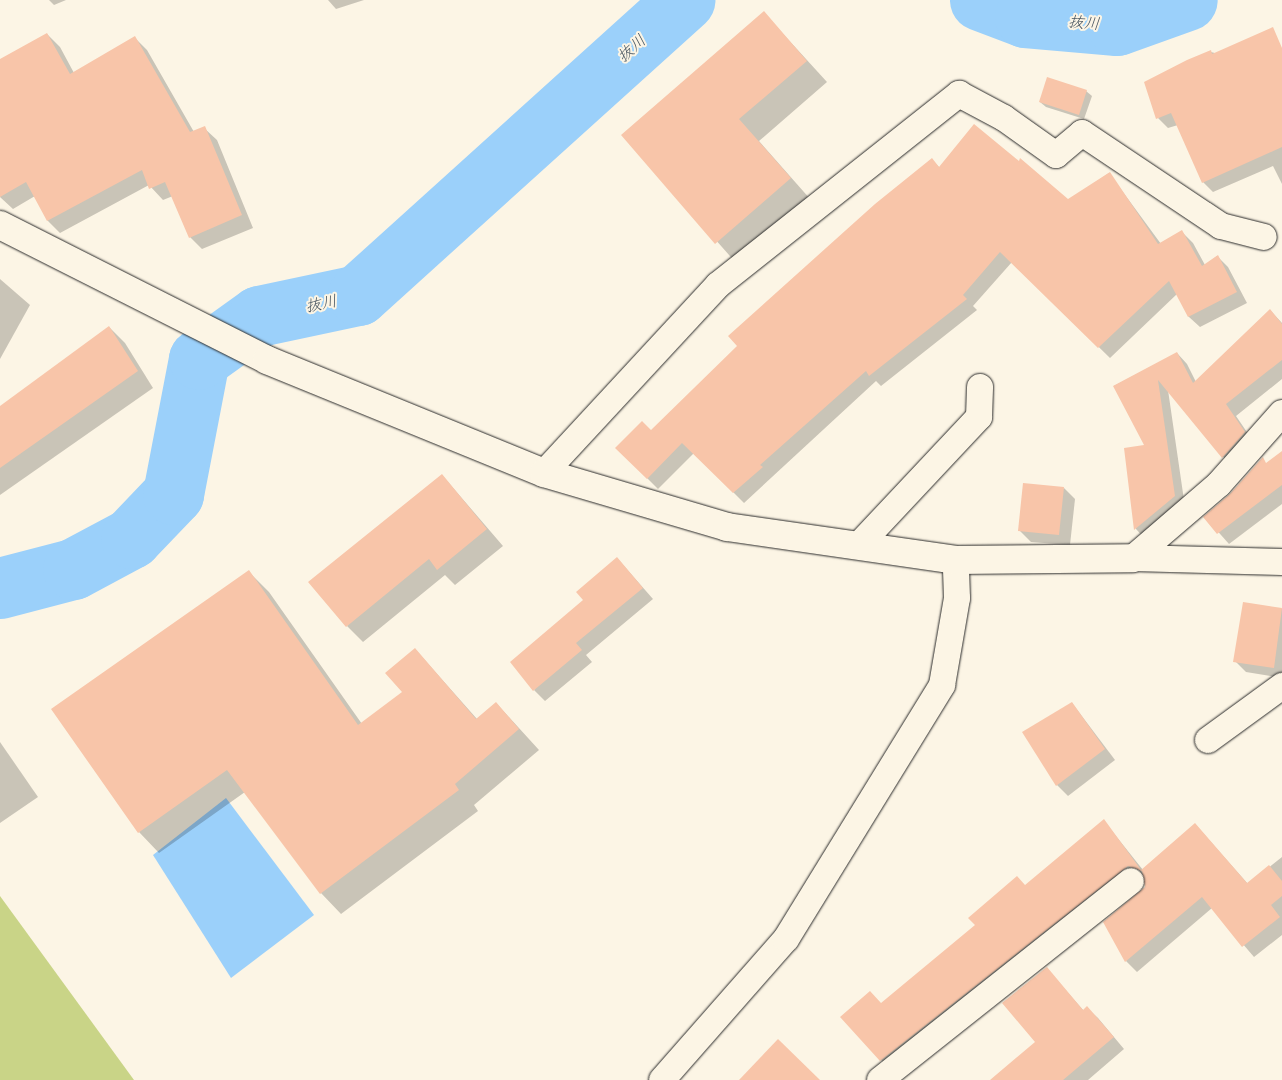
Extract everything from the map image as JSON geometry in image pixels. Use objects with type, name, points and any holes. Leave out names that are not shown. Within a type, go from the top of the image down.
[{"type":"street","points":[[544,473],[718,285],[958,94],[1004,118],[1056,155],[1082,133],[1221,226],[1264,237]]},
{"type":"street","points":[[0,224],[267,360],[544,473],[727,527],[956,560],[1133,558],[1282,562]]},
{"type":"street","points":[[858,546],[979,417],[980,387]]},
{"type":"street","points":[[1133,558],[1219,484],[1282,413]]},
{"type":"street","points":[[662,1080],[786,939],[942,685],[957,598],[956,560]]},
{"type":"street","points":[[1208,740],[1282,686]]},
{"type":"street","points":[[880,1080],[1131,882]]},
{"type":"green space","points":[[0,896],[134,1080],[0,1080]]},
{"type":"water","points":[[226,798],[314,915],[231,978],[153,855]]},
{"type":"building","points":[[764,11],[807,61],[739,119],[791,178],[715,244],[621,135]]},
{"type":"building","points":[[1273,27],[1282,48],[1282,147],[1202,183],[1171,113],[1156,119],[1144,82],[1187,60],[1211,50],[1212,54]]},
{"type":"building","points":[[47,33],[70,74],[135,36],[190,132],[205,126],[242,215],[189,238],[165,182],[149,189],[142,170],[47,221],[26,182],[0,197],[0,59]]},
{"type":"building","points":[[1047,77],[1087,90],[1079,115],[1039,102]]},
{"type":"building","points":[[974,124],[1019,161],[1020,158],[1068,199],[1110,172],[1158,244],[1182,230],[1202,266],[1218,255],[1237,292],[1188,317],[1169,281],[1098,348],[1000,252],[963,295],[967,299],[869,376],[866,371],[760,465],[763,467],[733,493],[682,443],[647,479],[615,448],[642,421],[651,430],[737,346],[728,336],[875,204],[932,158],[939,167]]},
{"type":"building","points":[[1270,309],[1282,324],[1282,360],[1226,404],[1245,432],[1222,458],[1158,380],[1175,496],[1134,530],[1124,448],[1144,445],[1113,386],[1177,352],[1193,383]]},
{"type":"building","points":[[109,326],[138,371],[0,468],[0,406]]},
{"type":"building","points":[[1282,451],[1282,485],[1217,534],[1203,517],[1230,494],[1263,457],[1266,463]]},
{"type":"building","points":[[442,474],[487,529],[437,570],[429,559],[346,627],[308,582]]},
{"type":"building","points":[[1023,483],[1064,487],[1059,535],[1018,531]]},
{"type":"building","points":[[617,557],[643,588],[576,643],[582,650],[533,691],[510,662],[583,600],[576,592]]},
{"type":"building","points":[[249,570],[358,725],[402,692],[385,673],[415,648],[476,719],[496,702],[519,729],[455,784],[459,790],[320,894],[227,770],[138,833],[51,709]]},
{"type":"building","points":[[1243,602],[1282,608],[1274,668],[1233,662]]},
{"type":"building","points":[[1072,702],[1105,749],[1056,786],[1022,732]]},
{"type":"building","points":[[1104,819],[1141,870],[1195,823],[1247,883],[1269,865],[1282,881],[1282,896],[1271,905],[1280,917],[1242,947],[1202,897],[1125,962],[1103,922],[1145,887],[1142,871],[1128,866],[880,1061],[840,1017],[870,991],[881,1003],[975,925],[968,918],[1017,876],[1025,885]]},
{"type":"building","points":[[1047,967],[1083,1010],[1087,1006],[1114,1037],[1063,1080],[990,1080],[1035,1042],[1002,1003]]},
{"type":"building","points":[[778,1039],[820,1080],[739,1080]]},
{"type":"waterway","name":"抜川","points":[[0,588],[73,569],[131,538],[173,494],[199,359],[259,316],[358,295],[684,0]]},
{"type":"waterway","name":"抜川","points":[[980,0],[1025,17],[1117,25],[1187,0]]}]
